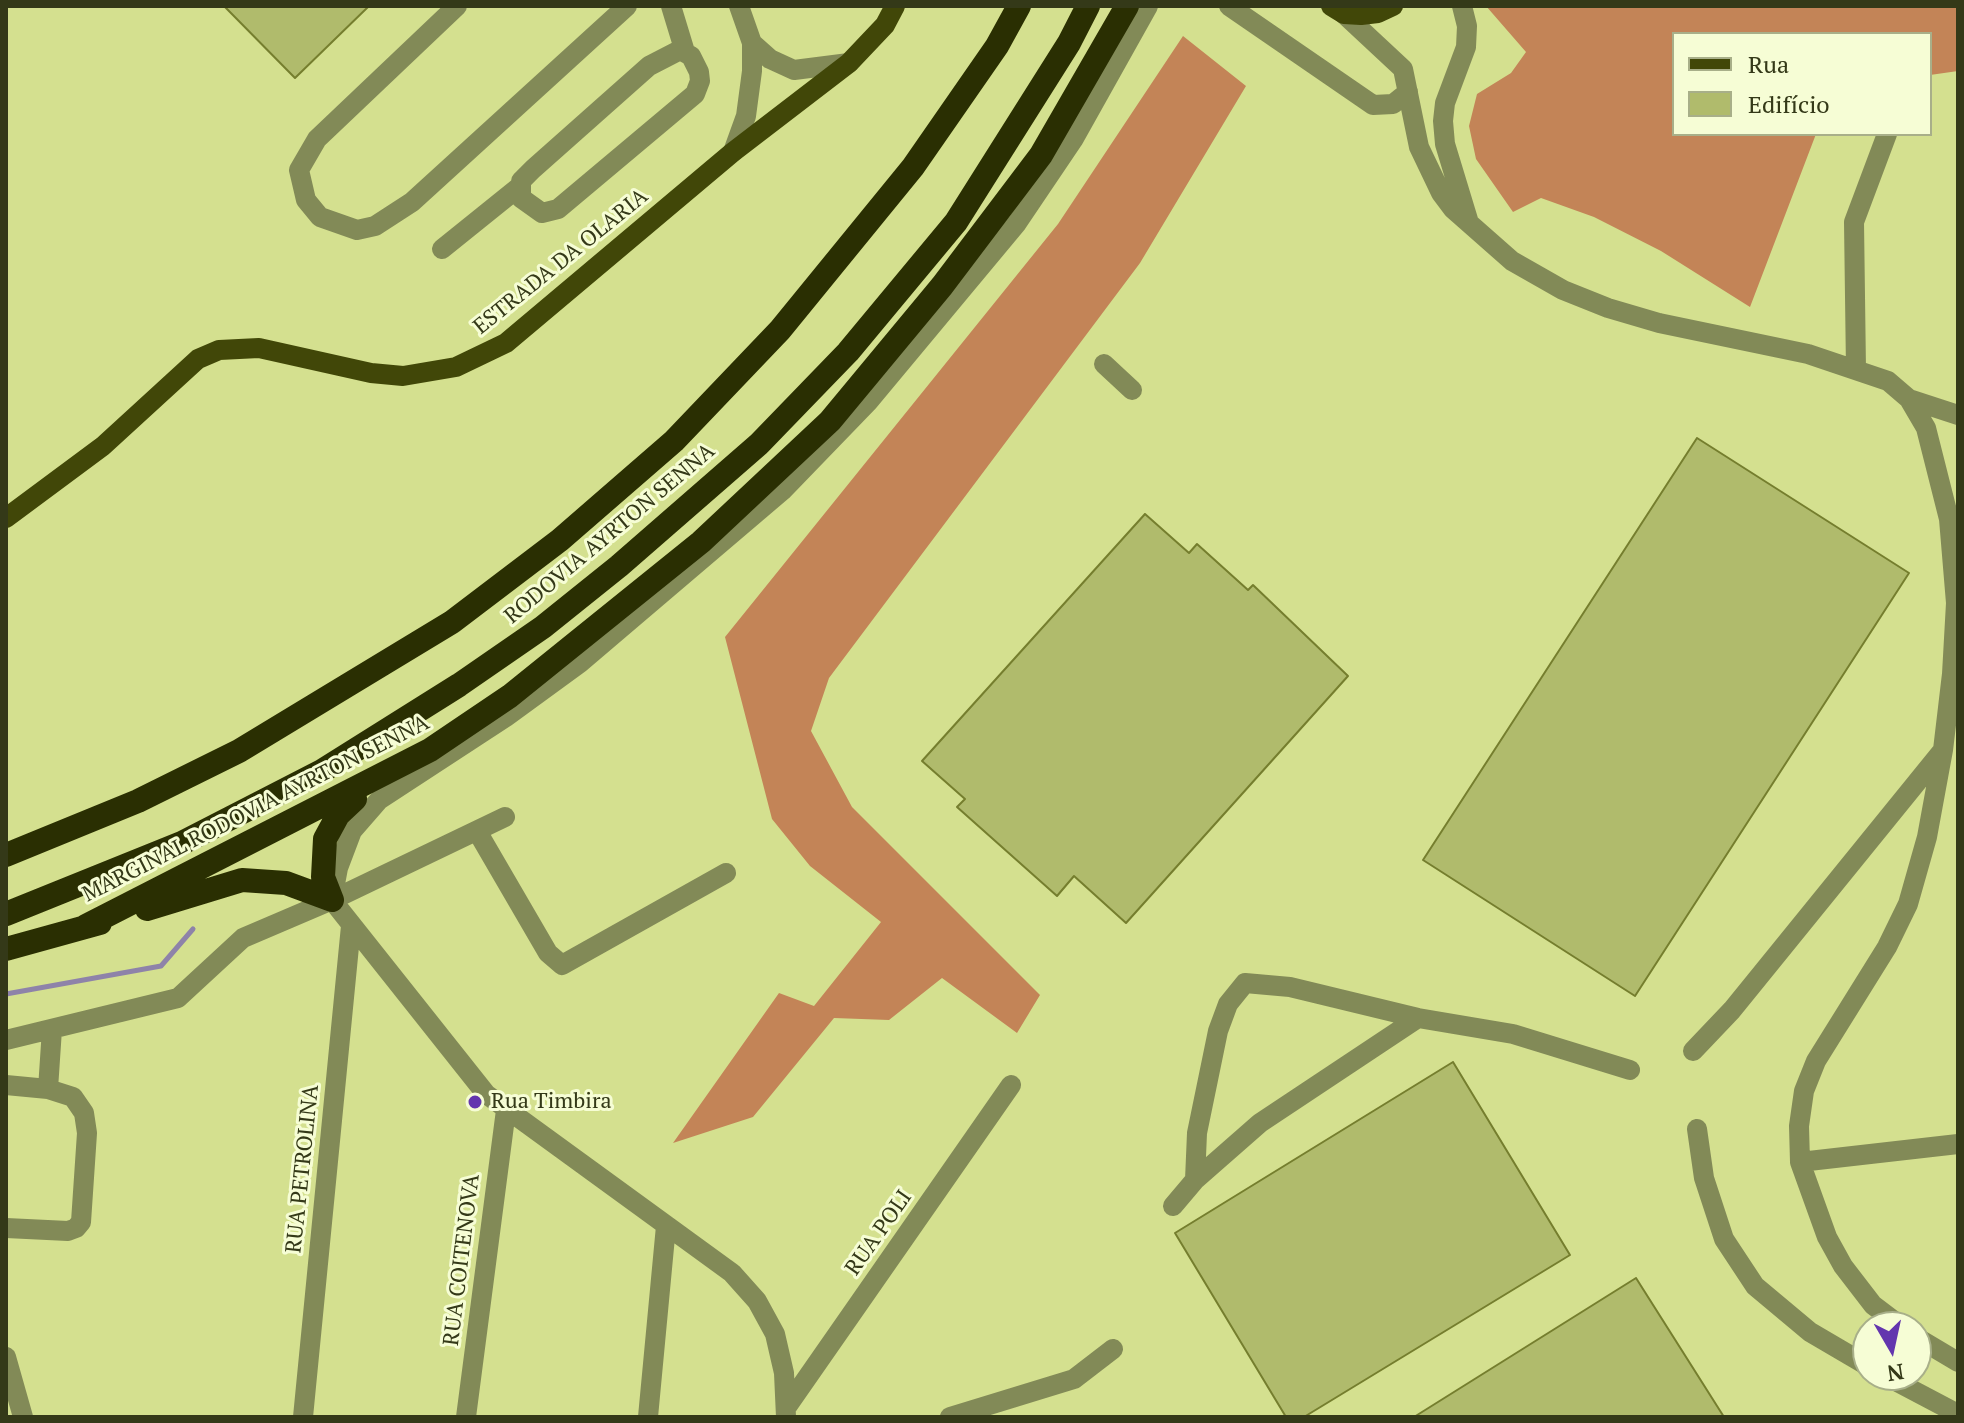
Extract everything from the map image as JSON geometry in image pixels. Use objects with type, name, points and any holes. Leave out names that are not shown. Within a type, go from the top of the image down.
[{"type":"highway","name":"RODOVIA AYRTON SENNA","points":[[6,855],[138,801],[239,751],[452,622],[560,540],[674,441],[780,330],[913,167],[997,46],[1019,6]]},
{"type":"highway","name":"RODOVIA AYRTON SENNA","points":[[6,914],[182,843],[322,771],[459,685],[543,627],[619,566],[759,444],[848,352],[956,222],[1069,43],[1088,6]]},
{"type":"highway","name":"MARGINAL RODOVIA AYRTON SENNA","points":[[86,926],[371,783],[499,704],[644,591],[768,482],[830,421],[1006,203],[1071,107],[1127,6]]},
{"type":"highway","points":[[332,900],[322,867],[328,829],[371,783]]},
{"type":"highway","points":[[6,949],[242,880],[286,883],[332,900]]},
{"type":"main road","name":"ESTRADA DA OLARIA","points":[[6,518],[103,446],[198,359],[219,350],[259,348],[371,373],[403,376],[435,373],[476,361],[506,343],[733,152],[849,63],[885,25],[895,6]]},
{"type":"main road","points":[[1338,10],[1378,13],[1393,6]]},
{"type":"street","points":[[457,6],[317,139],[299,170],[306,200],[320,217],[357,230],[375,226],[412,202],[627,6]]},
{"type":"street","points":[[519,187],[521,198],[535,211],[549,213],[558,209],[695,94],[699,72],[685,52],[671,6]]},
{"type":"street","points":[[733,152],[749,97],[752,43],[739,6]]},
{"type":"street","name":"MARGINAL RODOVIA AYRTON SENNA","points":[[332,900],[338,868],[352,831],[379,800],[506,717],[580,663],[782,491],[868,402],[1017,223],[1073,140],[1148,6]]},
{"type":"street","points":[[1229,6],[1373,105],[1393,104],[1408,92]]},
{"type":"street","points":[[1462,6],[1467,26],[1466,47],[1445,103],[1443,121],[1445,144],[1469,223]]},
{"type":"street","points":[[1338,10],[1403,69],[1419,147],[1430,175],[1453,209],[1532,273],[1608,308],[1659,323],[1808,354],[1888,381],[1909,399],[1930,440],[1949,519],[1956,603],[1943,750],[1927,837],[1908,904],[1887,947],[1816,1061],[1804,1091],[1799,1126],[1800,1162],[1810,1198],[1843,1266],[1881,1311]]},
{"type":"street","points":[[752,43],[770,59],[794,70],[849,63]]},
{"type":"street","points":[[442,249],[519,187],[533,169],[649,66],[672,52],[685,52]]},
{"type":"street","points":[[1856,370],[1854,222],[1886,136]]},
{"type":"street","points":[[1104,364],[1132,390]]},
{"type":"street","points":[[1909,399],[1958,415]]},
{"type":"street","points":[[1693,1051],[1732,1010],[1943,750]]},
{"type":"street","points":[[6,1040],[178,998],[243,938],[332,900],[505,817]]},
{"type":"street","points":[[477,831],[548,953],[562,965],[726,873]]},
{"type":"street","points":[[332,900],[486,1094],[732,1273],[757,1301],[775,1334],[784,1373],[786,1413]]},
{"type":"street","name":"RUA PETROLINA","points":[[303,1417],[351,926]]},
{"type":"street","points":[[1195,1180],[1197,1133],[1218,1031],[1228,1004],[1245,983],[1290,987],[1541,1043],[1630,1070]]},
{"type":"street","points":[[1173,1206],[1195,1180],[1260,1123],[1418,1018]]},
{"type":"street","points":[[48,1089],[52,1029]]},
{"type":"street","points":[[6,1085],[48,1089],[73,1097],[84,1113],[87,1133],[81,1222],[68,1231],[6,1228]]},
{"type":"street","name":"RUA POLI","points":[[786,1413],[1011,1085]]},
{"type":"street","name":"RUA COITENOVA","points":[[466,1417],[506,1110]]},
{"type":"street","points":[[1697,1129],[1704,1178],[1724,1239],[1755,1286],[1801,1325],[1852,1356]]},
{"type":"street","points":[[1800,1162],[1958,1144]]},
{"type":"street","points":[[648,1417],[666,1226]]},
{"type":"street","points":[[1932,1347],[1958,1362]]},
{"type":"street","points":[[950,1417],[1074,1379],[1113,1349]]},
{"type":"street","points":[[6,1358],[23,1417]]},
{"type":"street","points":[[1914,1391],[1958,1414]]},
{"type":"shaded area","points":[[1486,6],[1958,6],[1958,71],[1932,75],[1932,32],[1672,32],[1672,136],[1815,136],[1750,307],[1661,251],[1594,217],[1541,198],[1513,212],[1476,159],[1469,126],[1477,94],[1511,73],[1526,52]]},
{"type":"shaded area","points":[[1183,36],[1246,86],[1140,263],[829,678],[811,731],[852,807],[1040,995],[1017,1033],[942,978],[889,1020],[834,1018],[753,1117],[673,1143],[779,993],[814,1006],[881,922],[810,866],[772,819],[725,637],[1058,224]]},
{"type":"building","points":[[224,6],[369,6],[295,78]]},
{"type":"building","points":[[1697,438],[1909,573],[1635,996],[1423,860]]},
{"type":"building","points":[[1145,514],[1189,553],[1197,544],[1248,590],[1253,585],[1348,676],[1126,923],[1074,876],[1057,896],[957,807],[965,799],[922,761]]},
{"type":"building","points":[[1453,1062],[1570,1255],[1304,1417],[1286,1417],[1175,1233]]},
{"type":"building","points":[[1636,1278],[1724,1417],[1414,1417]]},
{"type":"waterway","points":[[6,994],[161,966],[193,929]]},
{"type":"place","name":"Rua Timbira","points":[[475,1102]]}]
